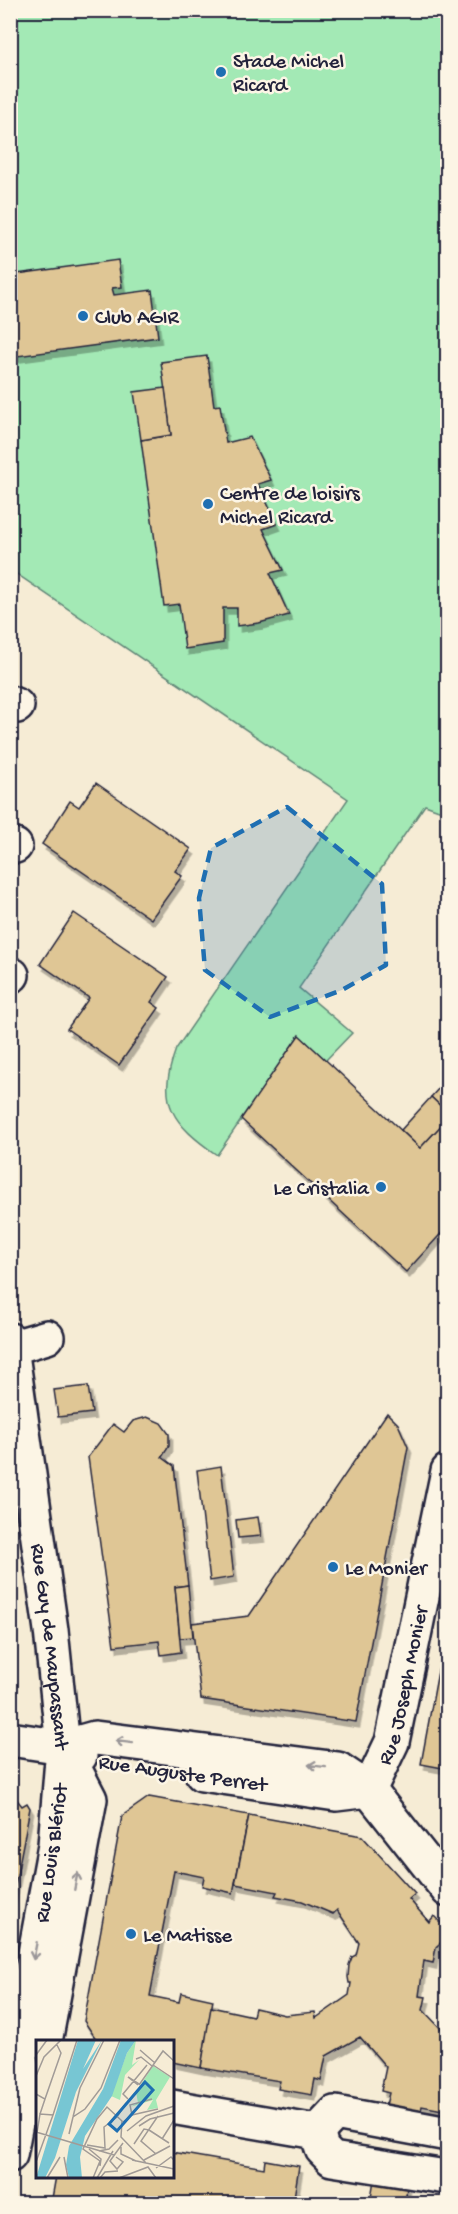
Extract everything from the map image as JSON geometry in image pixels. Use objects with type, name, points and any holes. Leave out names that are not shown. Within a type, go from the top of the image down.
[{"type":"street","points":[[11,1345],[47,1337]]},
{"type":"street","name":"Rue Guy de Maupassant","points":[[11,1345],[51,1630],[63,1747]]},
{"type":"street","name":"Rue Joseph Monier","points":[[369,1790],[392,1742],[447,1471]]},
{"type":"street","name":"Rue Guy de Maupassant","points":[[10,1478],[39,1702],[63,1747]]},
{"type":"street","name":"Rue Auguste Perret","points":[[63,1747],[95,1738],[338,1769],[369,1790],[447,1890]]},
{"type":"street","points":[[10,1739],[63,1747]]},
{"type":"street","name":"Rue Louis Blériot","points":[[45,2040],[90,1799],[63,1747]]},
{"type":"street","name":"Rue Louis Blériot","points":[[10,2155],[33,2074],[18,2045],[55,1845],[63,1747]]},
{"type":"street","points":[[174,2107],[317,2132]]},
{"type":"street","points":[[317,2132],[335,2113],[447,2134]]},
{"type":"street","points":[[317,2132],[322,2149],[332,2159],[446,2177]]},
{"type":"highlighted area","points":[[287,807],[382,884],[386,965],[342,990],[270,1017],[205,970],[199,898],[211,848]]},
{"type":"green space","points":[[10,11],[447,11],[447,813],[425,805],[299,988],[352,1033],[326,1060],[299,1036],[217,1155],[189,1133],[172,1111],[168,1084],[176,1049],[348,799],[11,570]]},
{"type":"building","name":"Club AGIR","points":[[118,260],[122,287],[112,288],[114,295],[152,290],[158,337],[10,357],[10,275]]},
{"type":"building","name":"Centre de loisirs Michel Ricard","points":[[207,356],[214,406],[220,405],[226,443],[250,437],[271,480],[258,484],[277,524],[263,529],[283,570],[270,573],[289,615],[237,626],[237,608],[223,608],[223,643],[185,649],[179,604],[164,606],[141,440],[171,435],[161,362]]},
{"type":"building","points":[[165,388],[171,435],[141,440],[134,392]]},
{"type":"building","points":[[96,783],[191,849],[175,871],[182,876],[151,919],[42,844],[70,801],[79,807]]},
{"type":"building","points":[[74,913],[168,977],[151,1002],[159,1008],[119,1065],[67,1029],[89,998],[40,964]]},
{"type":"building","name":"Le Cristalia","points":[[299,1035],[420,1148],[448,1118],[448,1226],[406,1272],[241,1119]]},
{"type":"building","points":[[448,1078],[448,1113],[431,1097]]},
{"type":"building","points":[[431,1097],[448,1113],[448,1118],[420,1148],[401,1130]]},
{"type":"building","points":[[88,1386],[92,1413],[58,1417],[54,1390]]},
{"type":"building","name":"Le Monier","points":[[387,1413],[398,1424],[408,1447],[356,1722],[201,1699],[192,1623],[249,1616]]},
{"type":"building","points":[[147,1417],[161,1423],[169,1434],[169,1446],[162,1457],[174,1466],[188,1585],[175,1587],[181,1652],[161,1655],[159,1641],[114,1646],[88,1457],[113,1424],[124,1432],[133,1421]]},
{"type":"building","points":[[221,1466],[234,1577],[210,1581],[197,1470]]},
{"type":"building","points":[[258,1517],[261,1536],[238,1538],[236,1520]]},
{"type":"building","points":[[188,1585],[193,1637],[180,1638],[175,1587]]},
{"type":"building","points":[[448,1617],[448,1769],[421,1764]]},
{"type":"building","points":[[10,1791],[22,1806],[27,1803],[30,1808],[10,1912]]},
{"type":"building","name":"Le Matisse","points":[[149,1797],[249,1815],[233,1893],[202,1886],[204,1877],[174,1871],[160,1943],[150,1996],[179,2002],[181,1993],[213,2000],[201,2068],[174,2062],[174,2040],[97,2040],[84,2021],[122,1816]]},
{"type":"building","points":[[249,1815],[362,1836],[415,1894],[409,1899],[429,1922],[434,1916],[448,1930],[448,1936],[436,1947],[433,1963],[424,1961],[419,1996],[426,1997],[423,2010],[448,2036],[448,2111],[422,2106],[420,2115],[385,2109],[389,2093],[381,2091],[386,2067],[360,2037],[326,2056],[321,2081],[315,2079],[312,2095],[278,2089],[280,2081],[201,2068],[211,2007],[253,2016],[255,2008],[285,2015],[315,2012],[316,2018],[349,1995],[351,1983],[348,1977],[349,1965],[352,1957],[356,1955],[359,1943],[337,1910],[333,1914],[302,1901],[275,1896],[277,1892],[235,1884]]},
{"type":"building","points":[[174,2152],[264,2168],[265,2160],[299,2166],[293,2204],[51,2204],[56,2178],[174,2178]]},
{"type":"building","points":[[374,2180],[407,2186],[406,2196],[448,2204],[370,2204]]},
{"type":"place","name":"Stade Michel Ricard","points":[[221,72]]},
{"type":"place","name":"Club AGIR","points":[[83,316]]},
{"type":"place","name":"Centre de loisirs Michel Ricard","points":[[208,504]]},
{"type":"place","name":"Le Cristalia","points":[[381,1187]]},
{"type":"place","name":"Le Monier","points":[[333,1567]]},
{"type":"place","name":"Le Matisse","points":[[131,1934]]}]
